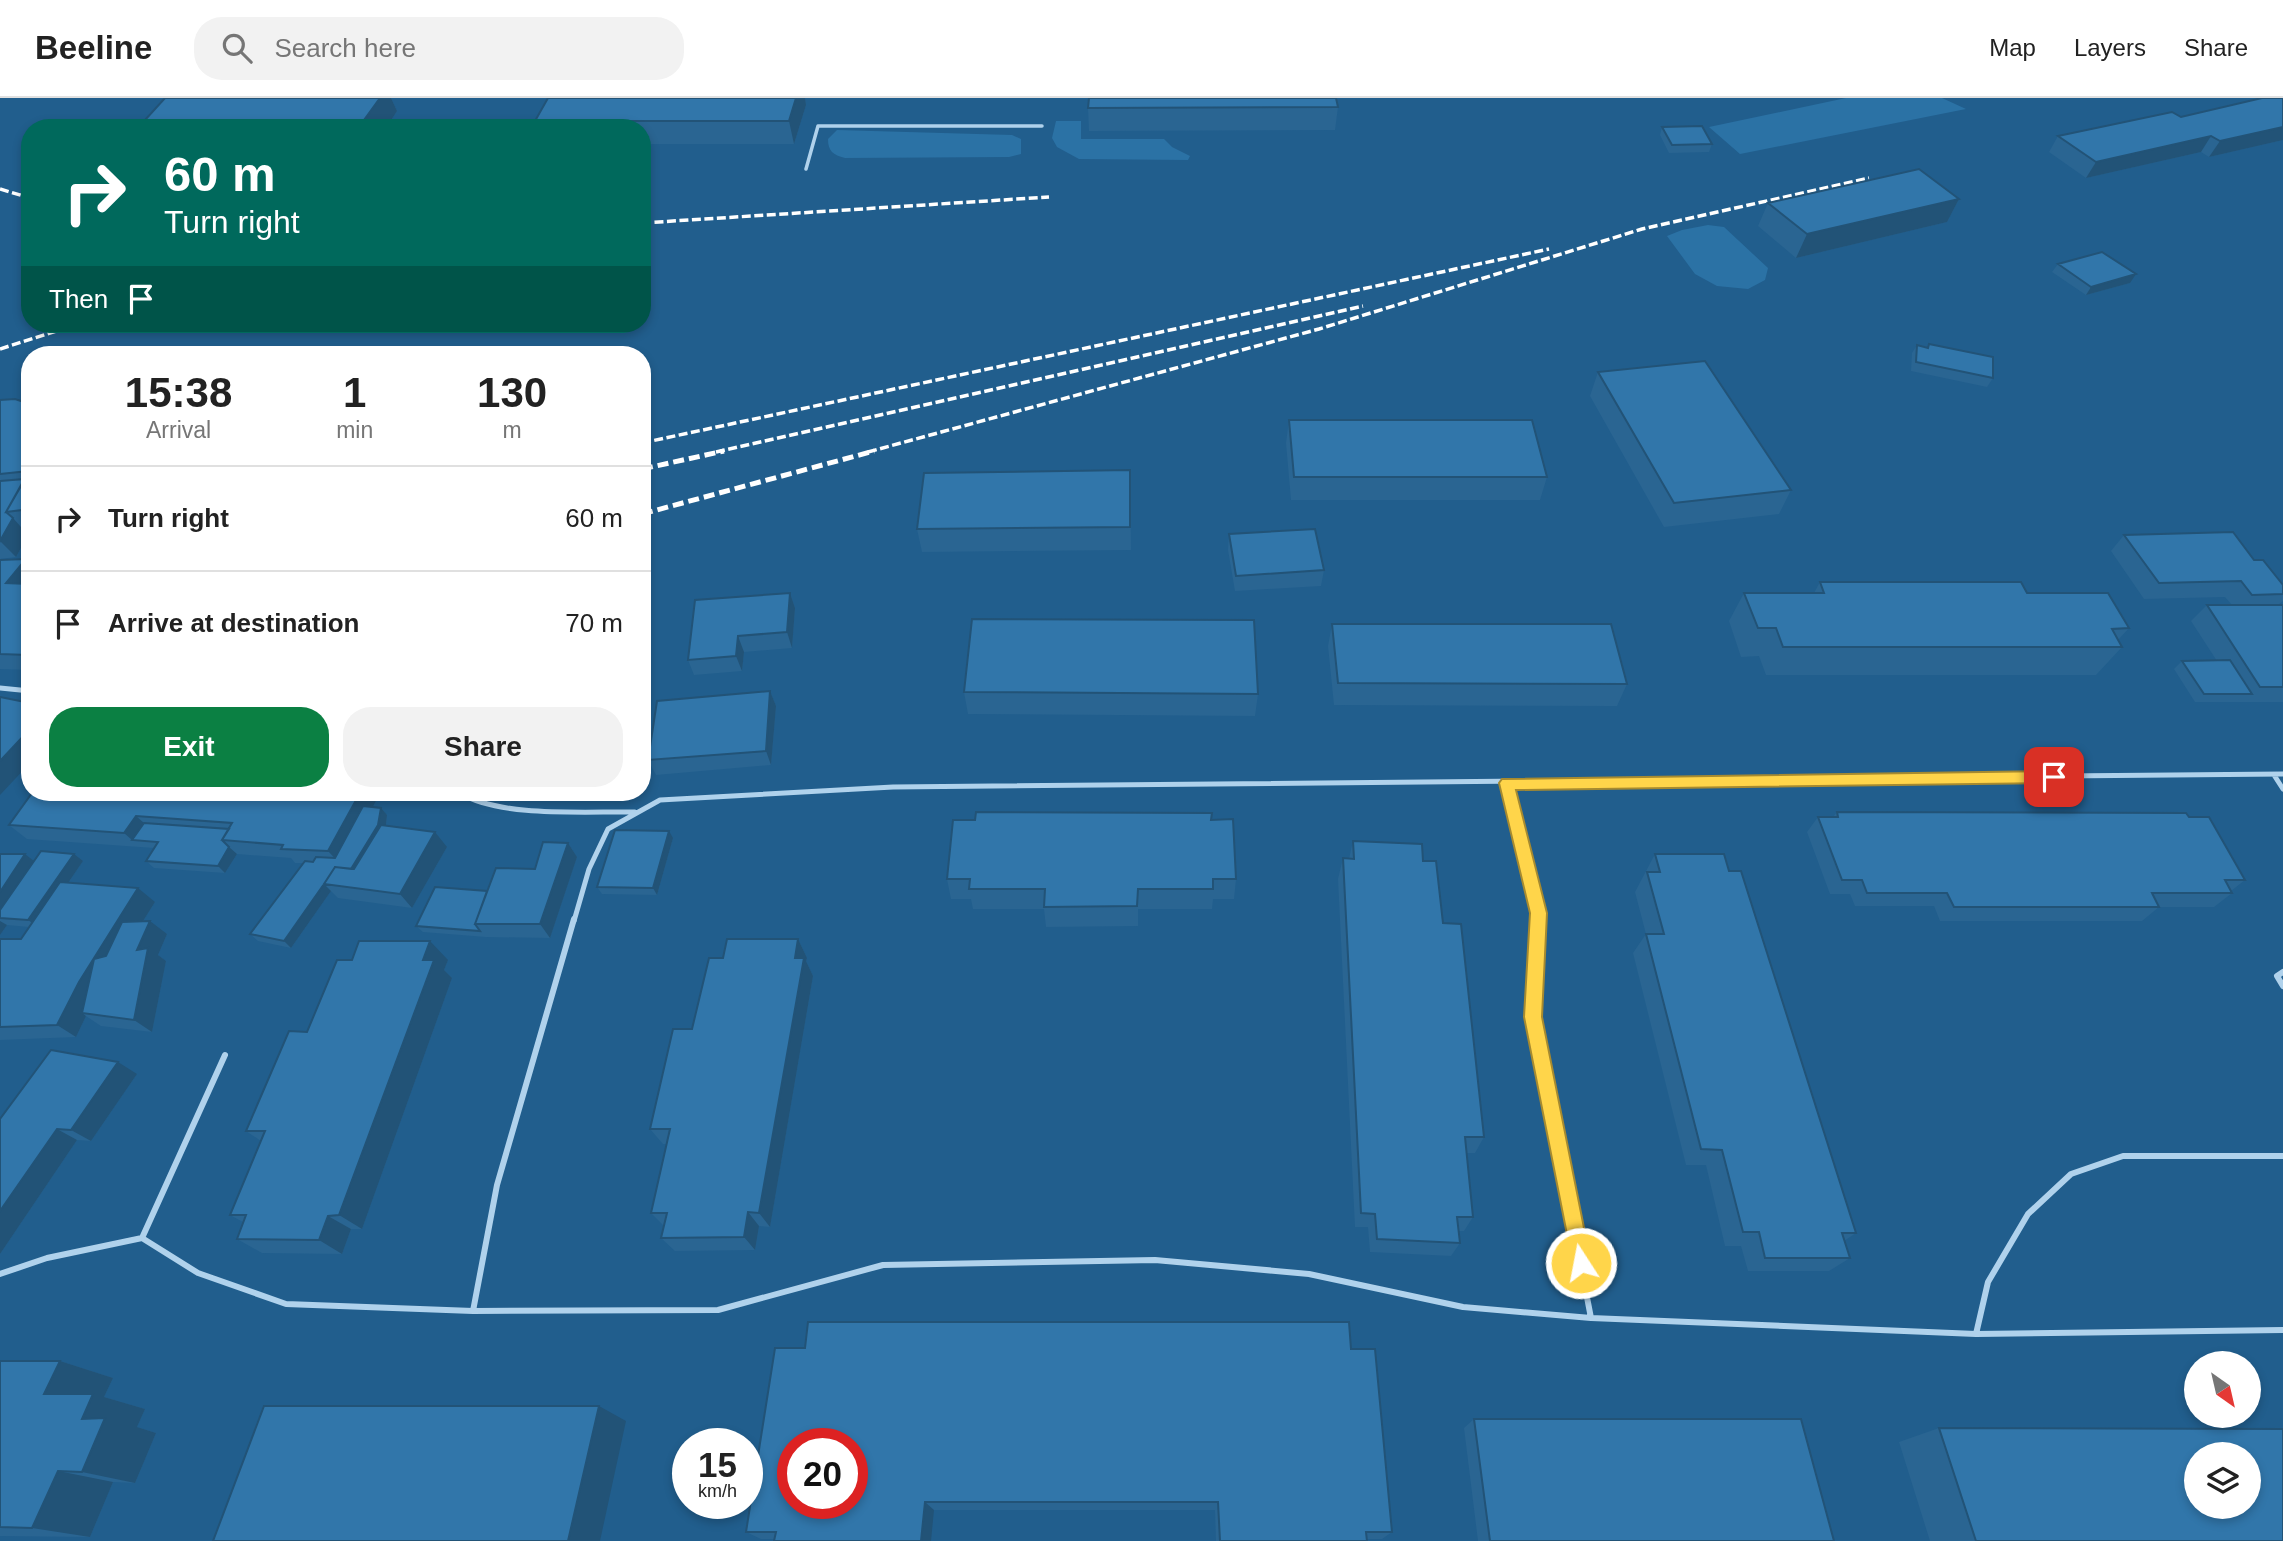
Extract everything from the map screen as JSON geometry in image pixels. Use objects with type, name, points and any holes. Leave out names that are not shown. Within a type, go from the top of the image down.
[{"type":"lane","points":[[806,169],[818,125],[1042,126]]},
{"type":"lane","points":[[0,688],[21,690]]},
{"type":"lane","points":[[2274,775],[2283,789]]},
{"type":"lane","points":[[473,1311],[497,1185],[589,869],[608,829],[660,800],[892,787],[2283,775]]},
{"type":"lane","points":[[1507,783],[1539,913],[1533,1017],[1591,1318]]},
{"type":"lane","points":[[476,801],[498,807],[636,812]]},
{"type":"lane","points":[[2283,972],[2277,976],[2283,986]]},
{"type":"lane","points":[[142,1238],[225,1055]]},
{"type":"lane","points":[[1976,1334],[1988,1282],[2028,1214],[2071,1174],[2123,1156],[2283,1156]]},
{"type":"lane","points":[[0,1274],[47,1258],[142,1238],[198,1273],[286,1304],[473,1311],[718,1310],[883,1265],[1155,1260],[1309,1274],[1462,1307],[1591,1318],[1976,1334],[2283,1330]]},
{"type":"shaded area","points":[[1846,98],[1942,98],[1966,109],[1740,154],[1709,127]]},
{"type":"shaded area","points":[[1056,121],[1081,121],[1081,139],[1164,139],[1172,147],[1190,156],[1188,160],[1079,159],[1057,147],[1052,138]]},
{"type":"shaded area","points":[[837,130],[1012,135],[1021,139],[1021,154],[1009,157],[845,158],[834,154],[829,147],[828,139]]},
{"type":"shaded area","points":[[1708,225],[1724,227],[1768,268],[1765,280],[1748,289],[1717,286],[1695,274],[1667,236]]},
{"type":"building","points":[[165,98],[380,98],[365,119],[146,119]]},
{"type":"building","points":[[548,98],[796,98],[789,121],[536,119]]},
{"type":"building","points":[[1089,98],[1336,98],[1338,107],[1088,108]]},
{"type":"building","points":[[2262,98],[2283,98],[2283,127],[2220,141],[2211,136],[2096,162],[2058,136],[2172,112],[2181,117]]},
{"type":"building","points":[[1702,126],[1712,144],[1672,145],[1662,127]]},
{"type":"building","points":[[1919,169],[1959,199],[1807,234],[1768,203]]},
{"type":"building","points":[[2102,252],[2136,274],[2091,287],[2058,264]]},
{"type":"building","points":[[1929,344],[1993,357],[1993,378],[1916,362],[1917,345],[1928,348]]},
{"type":"building","points":[[1705,361],[1791,490],[1674,503],[1598,372]]},
{"type":"building","points":[[0,400],[21,401],[21,472],[0,474]]},
{"type":"building","points":[[1289,420],[1532,420],[1547,477],[1294,477]]},
{"type":"building","points":[[1130,470],[1130,527],[917,529],[924,473]]},
{"type":"building","points":[[21,479],[21,486],[6,512],[13,518],[0,541],[0,481]]},
{"type":"building","points":[[21,485],[21,510],[6,512]]},
{"type":"building","points":[[1315,529],[1324,570],[1236,576],[1229,534]]},
{"type":"building","points":[[2233,532],[2254,560],[2263,560],[2283,585],[2283,594],[2252,595],[2241,581],[2159,583],[2124,535]]},
{"type":"building","points":[[21,559],[21,565],[6,583],[21,584],[21,655],[0,654],[0,560]]},
{"type":"building","points":[[1820,582],[2021,582],[2027,593],[2108,593],[2129,628],[2112,629],[2122,647],[1783,647],[1776,628],[1758,628],[1744,593],[1824,593]]},
{"type":"building","points":[[790,593],[787,632],[738,636],[736,656],[688,660],[695,600]]},
{"type":"building","points":[[2207,605],[2283,605],[2283,687],[2260,687]]},
{"type":"building","points":[[972,619],[1254,620],[1258,694],[964,692]]},
{"type":"building","points":[[1332,624],[1611,624],[1627,684],[1338,683]]},
{"type":"building","points":[[2230,660],[2252,694],[2204,694],[2182,661]]},
{"type":"building","points":[[770,691],[766,751],[651,760],[657,701]]},
{"type":"building","points":[[0,697],[21,701],[21,739],[0,761]]},
{"type":"building","points":[[26,801],[356,801],[328,851],[281,849],[283,845],[222,840],[232,823],[136,816],[124,833],[9,825]]},
{"type":"building","points":[[363,806],[381,808],[378,825],[351,869],[335,867],[284,941],[250,934],[305,861],[313,862],[316,857],[335,858]]},
{"type":"building","points":[[976,812],[1212,813],[1211,820],[1233,819],[1236,879],[1213,879],[1213,889],[1138,889],[1137,906],[1044,907],[1045,889],[969,889],[970,879],[947,879],[953,820],[975,820]]},
{"type":"building","points":[[1837,812],[2186,813],[2189,817],[2209,817],[2245,880],[2225,880],[2232,893],[2152,893],[2159,907],[1954,907],[1947,893],[1867,893],[1862,880],[1842,880],[1818,817],[1838,817]]},
{"type":"building","points":[[144,823],[229,829],[222,840],[229,847],[218,866],[146,861],[158,842],[132,840]]},
{"type":"building","points":[[381,825],[435,832],[400,894],[324,884],[335,867],[354,869]]},
{"type":"building","points":[[615,830],[669,831],[653,888],[597,887]]},
{"type":"building","points":[[1353,841],[1422,844],[1423,861],[1436,861],[1443,923],[1461,924],[1484,1137],[1465,1137],[1473,1217],[1457,1217],[1460,1243],[1377,1239],[1375,1214],[1361,1213],[1343,858],[1354,859]]},
{"type":"building","points":[[543,842],[568,843],[540,924],[475,924],[496,868],[535,869]]},
{"type":"building","points":[[41,851],[74,854],[28,920],[0,918],[0,910]]},
{"type":"building","points":[[0,854],[25,854],[0,892]]},
{"type":"building","points":[[1655,854],[1724,854],[1729,871],[1741,871],[1856,1233],[1842,1233],[1850,1258],[1765,1258],[1759,1232],[1743,1232],[1722,1150],[1701,1149],[1646,934],[1664,934],[1647,872],[1660,872]]},
{"type":"building","points":[[60,882],[138,888],[79,982],[57,1025],[0,1027],[0,939],[21,939]]},
{"type":"building","points":[[435,887],[487,891],[475,924],[480,931],[416,926]]},
{"type":"building","points":[[150,921],[137,950],[148,948],[134,1020],[82,1013],[94,959],[106,956],[122,922]]},
{"type":"building","points":[[727,939],[798,939],[795,958],[804,958],[759,1213],[748,1212],[744,1237],[661,1238],[667,1213],[651,1213],[670,1129],[650,1129],[673,1029],[692,1029],[709,958],[723,958]]},
{"type":"building","points":[[359,941],[430,941],[423,960],[434,960],[339,1215],[328,1216],[319,1240],[237,1239],[246,1215],[230,1215],[265,1131],[246,1131],[289,1031],[307,1032],[337,960],[352,960]]},
{"type":"building","points":[[51,1050],[118,1062],[71,1130],[57,1129],[0,1211],[0,1119]]},
{"type":"building","points":[[808,1322],[1349,1322],[1351,1349],[1375,1349],[1392,1532],[1366,1532],[1367,1541],[1220,1541],[1218,1502],[925,1502],[921,1541],[774,1541],[776,1532],[746,1532],[748,1519],[763,1519],[762,1428],[775,1348],[805,1348]]},
{"type":"building","points":[[0,1361],[60,1361],[44,1394],[93,1394],[82,1419],[105,1418],[82,1472],[58,1471],[32,1528],[0,1527]]},
{"type":"building","points":[[264,1406],[599,1406],[568,1541],[213,1541]]},
{"type":"building","points":[[1474,1419],[1801,1419],[1834,1541],[1490,1541]]},
{"type":"building","points":[[1939,1428],[2283,1429],[2283,1541],[1976,1541]]},
{"type":"railway","points":[[868,452],[1319,329],[1642,229],[1869,178]]},
{"type":"railway","points":[[0,189],[21,195]]},
{"type":"railway","points":[[651,222],[1049,197]]},
{"type":"railway","points":[[651,441],[1549,249]]},
{"type":"railway","points":[[716,452],[1363,306]]},
{"type":"railway","points":[[0,349],[50,333]]},
{"type":"railway","points":[[651,467],[724,451]]},
{"type":"railway","points":[[651,512],[874,451]]},
{"type":"route","points":[[1581,1263],[1533,1017],[1539,913],[1507,783],[2054,777]]}]
